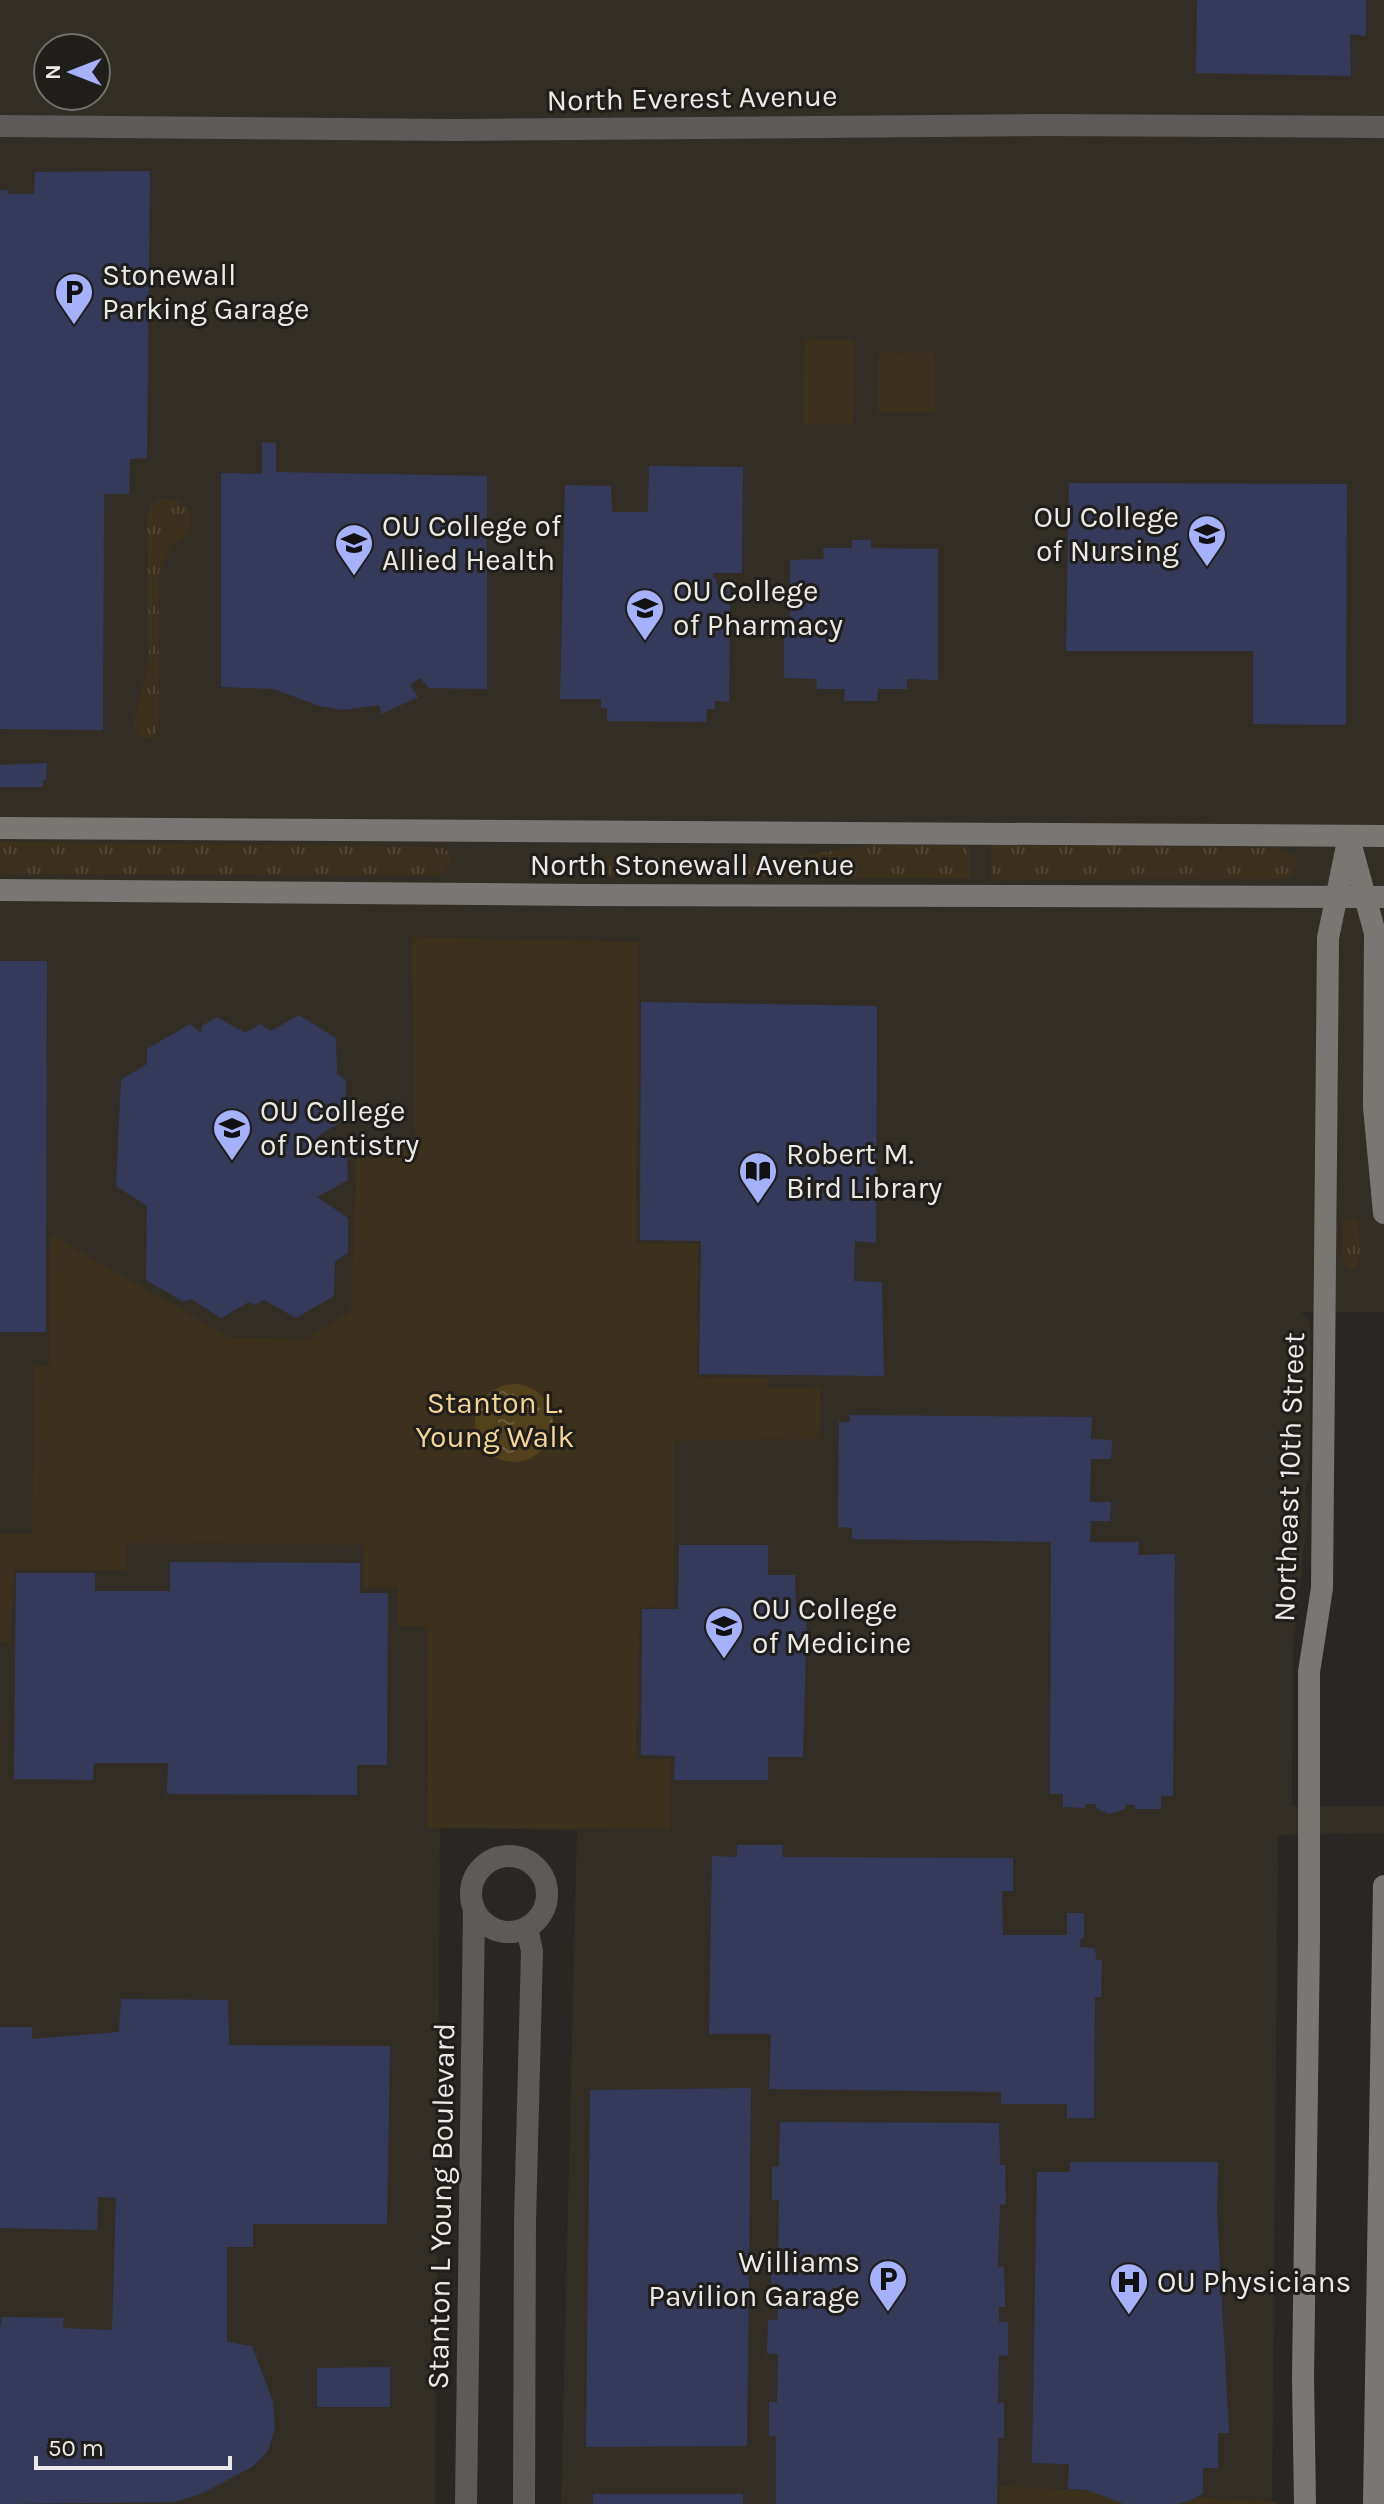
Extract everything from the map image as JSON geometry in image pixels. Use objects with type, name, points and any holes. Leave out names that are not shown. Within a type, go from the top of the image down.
[{"type":"main road","name":"North Stonewall Avenue","points":[[0,828],[1384,836]]},
{"type":"main road","name":"Northeast 10th Street","points":[[1305,2504],[1303,2378],[1309,1672],[1322,1588],[1328,938],[1349,836]]},
{"type":"main road","points":[[1349,836],[1374,897],[1374,1107],[1384,1213]]},
{"type":"main road","name":"North Stonewall Avenue","points":[[0,890],[1374,897]]},
{"type":"main road","points":[[1374,2504],[1384,1886]]},
{"type":"street","name":"North Everest Avenue","points":[[0,126],[456,130],[1032,125],[1384,127]]},
{"type":"street","points":[[498,1858],[521,1858],[535,1867],[546,1885],[541,1915],[527,1928],[501,1931],[484,1923],[474,1909],[472,1890],[478,1872],[498,1858]]},
{"type":"street","name":"Stanton L Young Boulevard","points":[[466,2504],[474,1909]]},
{"type":"street","points":[[524,2504],[525,2221],[532,1951],[527,1928]]},
{"type":"shaded area","points":[[0,0],[1384,0],[1384,1312],[1301,1312],[1311,1325],[1309,1477],[1305,1492],[1308,1510],[1293,1648],[1292,1806],[1384,1806],[1384,1833],[1278,1835],[1272,2504],[561,2504],[577,1830],[440,1828],[435,2504],[0,2504]]},
{"type":"green space","points":[[805,339],[854,340],[853,424],[804,424]]},
{"type":"green space","points":[[879,352],[935,353],[935,412],[878,412]]},
{"type":"green space","points":[[163,498],[178,501],[189,510],[192,520],[188,533],[172,546],[159,572],[159,729],[150,739],[138,733],[134,721],[149,661],[147,517],[151,506]]},
{"type":"green space","points":[[0,842],[436,847],[446,849],[451,857],[450,866],[440,875],[0,874]]},
{"type":"green space","points":[[871,845],[969,846],[970,878],[592,876],[592,857],[780,859]]},
{"type":"green space","points":[[991,845],[1275,848],[1293,855],[1298,863],[1291,876],[1284,879],[991,880]]},
{"type":"green space","name":"Stanton L. Young Walk","points":[[412,937],[639,942],[636,1243],[698,1244],[697,1377],[768,1378],[768,1388],[821,1387],[819,1439],[674,1441],[673,1607],[640,1608],[636,1759],[671,1759],[670,1829],[427,1828],[428,1626],[398,1626],[398,1587],[364,1587],[364,1545],[126,1543],[125,1570],[14,1570],[11,1642],[0,1642],[0,1534],[32,1534],[35,1366],[49,1366],[51,1235],[230,1338],[307,1339],[351,1311],[357,1146],[415,1146]]},
{"type":"green space","points":[[1343,1219],[1358,1219],[1360,1256],[1354,1269],[1347,1269],[1342,1255]]},
{"type":"green space","points":[[1000,2486],[1276,2502],[1276,2504],[1000,2504]]},
{"type":"water","points":[[514,1384],[529,1387],[541,1396],[550,1408],[553,1423],[550,1438],[541,1450],[529,1459],[514,1462],[499,1459],[487,1450],[478,1438],[475,1423],[478,1408],[487,1396],[499,1387]]},
{"type":"building","points":[[1197,0],[1366,0],[1366,36],[1350,34],[1351,76],[1196,73]]},
{"type":"building","name":"Stonewall Parking Garage","points":[[150,171],[147,458],[130,459],[129,494],[104,494],[103,730],[0,729],[0,190],[8,190],[8,194],[34,194],[35,172]]},
{"type":"building","name":"OU College of Allied Health","points":[[262,442],[276,443],[276,472],[487,476],[487,689],[429,688],[420,678],[410,685],[418,697],[382,714],[379,705],[342,710],[319,706],[274,689],[221,687],[221,473],[262,474]]},
{"type":"building","name":"OU College of Pharmacy","points":[[649,466],[743,467],[742,573],[713,573],[716,585],[730,585],[729,702],[715,701],[715,709],[707,709],[706,722],[607,721],[607,708],[601,708],[601,699],[560,699],[565,485],[611,486],[612,512],[648,512]]},
{"type":"building","name":"OU College of Nursing","points":[[1069,483],[1347,484],[1346,725],[1253,724],[1253,651],[1066,651]]},
{"type":"building","points":[[852,540],[871,540],[871,548],[938,549],[938,680],[907,679],[907,689],[878,689],[877,701],[844,701],[845,689],[817,689],[816,679],[784,678],[784,628],[790,628],[790,560],[824,559],[823,548],[852,548]]},
{"type":"building","points":[[47,763],[43,787],[0,787],[0,765]]},
{"type":"building","points":[[0,961],[47,961],[46,1332],[0,1332]]},
{"type":"building","name":"Robert M. Bird Library","points":[[641,1002],[877,1006],[876,1243],[855,1241],[854,1281],[882,1282],[884,1376],[699,1374],[701,1241],[640,1240]]},
{"type":"building","name":"OU College of Dentistry","points":[[299,1015],[336,1038],[337,1074],[346,1080],[346,1118],[317,1137],[347,1156],[348,1180],[317,1197],[348,1218],[348,1253],[335,1261],[334,1296],[296,1318],[264,1300],[254,1305],[249,1302],[221,1318],[191,1299],[184,1302],[146,1280],[147,1206],[116,1186],[121,1080],[147,1064],[147,1049],[190,1024],[201,1033],[202,1026],[217,1017],[245,1033],[260,1024],[271,1031]]},
{"type":"building","points":[[850,1415],[1092,1417],[1091,1439],[1112,1440],[1111,1459],[1091,1459],[1090,1502],[1111,1502],[1110,1521],[1091,1521],[1090,1542],[1139,1542],[1138,1555],[1175,1554],[1173,1796],[1161,1796],[1161,1809],[1135,1809],[1135,1805],[1126,1805],[1126,1809],[1109,1814],[1096,1808],[1096,1804],[1085,1804],[1085,1808],[1063,1807],[1063,1794],[1050,1794],[1051,1542],[852,1539],[852,1528],[838,1527],[839,1422],[850,1422]]},
{"type":"building","name":"OU College of Medicine","points":[[679,1545],[768,1545],[768,1575],[795,1575],[796,1610],[807,1610],[803,1757],[768,1757],[768,1780],[674,1780],[675,1756],[641,1755],[642,1609],[678,1609]]},
{"type":"building","points":[[170,1562],[360,1563],[360,1593],[388,1593],[387,1765],[357,1765],[357,1795],[167,1794],[168,1763],[94,1763],[93,1780],[14,1779],[16,1573],[95,1573],[95,1591],[170,1591]]},
{"type":"building","points":[[737,1845],[783,1845],[782,1857],[1013,1858],[1013,1891],[1002,1891],[1003,1935],[1067,1935],[1067,1913],[1084,1913],[1084,1938],[1081,1938],[1080,1947],[1095,1948],[1096,1960],[1102,1960],[1101,1997],[1095,1997],[1094,2118],[1067,2118],[1067,2104],[1001,2104],[1001,2092],[769,2089],[771,2034],[709,2034],[712,1856],[737,1857]]},
{"type":"building","points":[[121,1999],[228,2000],[229,2045],[390,2046],[387,2224],[253,2224],[253,2247],[227,2247],[227,2342],[252,2346],[273,2402],[275,2428],[268,2451],[252,2467],[201,2494],[175,2502],[0,2504],[2,2317],[64,2318],[63,2328],[112,2330],[116,2198],[98,2197],[97,2230],[0,2228],[0,2027],[32,2027],[32,2039],[119,2032]]},
{"type":"building","points":[[751,2088],[747,2446],[586,2447],[590,2090]]},
{"type":"building","name":"Williams Pavilion Garage","points":[[780,2122],[999,2123],[1000,2165],[1005,2165],[1006,2204],[1000,2205],[998,2267],[1004,2267],[1005,2307],[999,2307],[999,2322],[1008,2322],[1008,2356],[999,2355],[998,2403],[1004,2403],[1004,2438],[998,2438],[997,2504],[776,2504],[776,2436],[769,2436],[769,2402],[777,2402],[778,2354],[767,2354],[768,2320],[777,2320],[778,2304],[771,2304],[771,2269],[778,2269],[779,2200],[772,2200],[772,2167],[779,2166]]},
{"type":"building","name":"OU Physicians","points":[[1070,2162],[1218,2162],[1217,2210],[1229,2433],[1218,2433],[1218,2468],[1203,2468],[1203,2494],[1188,2501],[1178,2504],[1124,2504],[1087,2490],[1068,2489],[1069,2464],[1032,2463],[1037,2172],[1070,2172]]},
{"type":"building","points":[[390,2367],[390,2407],[317,2407],[317,2368]]},
{"type":"building","points":[[593,2494],[743,2494],[743,2504],[593,2504]]},
{"type":"place","name":"Stonewall Parking Garage","points":[[74,326]]},
{"type":"place","name":"OU College of Nursing","points":[[1207,568]]},
{"type":"place","name":"OU College of Allied Health","points":[[354,577]]},
{"type":"place","name":"OU College of Pharmacy","points":[[645,642]]},
{"type":"place","name":"OU College of Dentistry","points":[[232,1162]]},
{"type":"place","name":"Robert M. Bird Library","points":[[758,1205]]},
{"type":"place","name":"OU College of Medicine","points":[[724,1660]]},
{"type":"place","name":"Williams Pavilion Garage","points":[[888,2313]]},
{"type":"place","name":"OU Physicians","points":[[1129,2316]]}]
